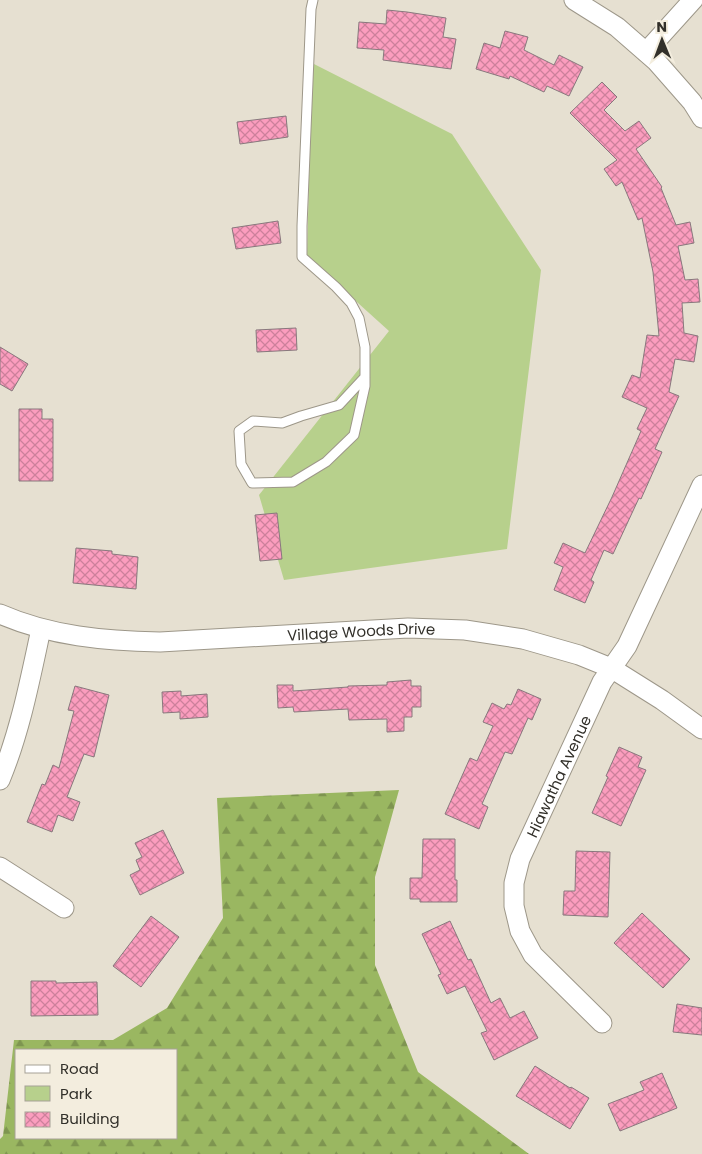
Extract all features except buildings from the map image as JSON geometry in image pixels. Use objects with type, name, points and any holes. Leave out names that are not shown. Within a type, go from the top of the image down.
[{"type":"street","points":[[574,0],[617,27],[656,61],[692,102],[702,118]]},
{"type":"street","points":[[646,52],[693,0]]},
{"type":"street","name":"Hiawatha Avenue","points":[[602,1023],[533,955],[520,931],[514,906],[514,883],[520,859],[602,682],[627,646],[694,522],[702,485]]},
{"type":"street","name":"Village Woods Drive","points":[[0,614],[41,629],[119,641],[160,642],[408,628],[465,630],[523,639],[579,655],[610,668],[662,700],[702,729]]},
{"type":"street","points":[[0,780],[19,725],[41,629]]},
{"type":"street","points":[[0,867],[64,908]]},
{"type":"lane","points":[[313,0],[302,257],[351,303],[359,318],[365,347],[365,378],[365,386],[354,435],[326,462],[293,482],[252,483],[241,464],[239,430],[253,421],[282,423],[339,405],[365,378]]},
{"type":"green space","points":[[312,63],[452,134],[541,270],[507,549],[284,580],[259,495],[389,331],[307,257]]},
{"type":"green space","points":[[399,790],[375,877],[375,965],[418,1072],[529,1154],[0,1154],[0,1139],[3,1136],[14,1040],[113,1040],[167,1008],[223,918],[217,798]]}]
